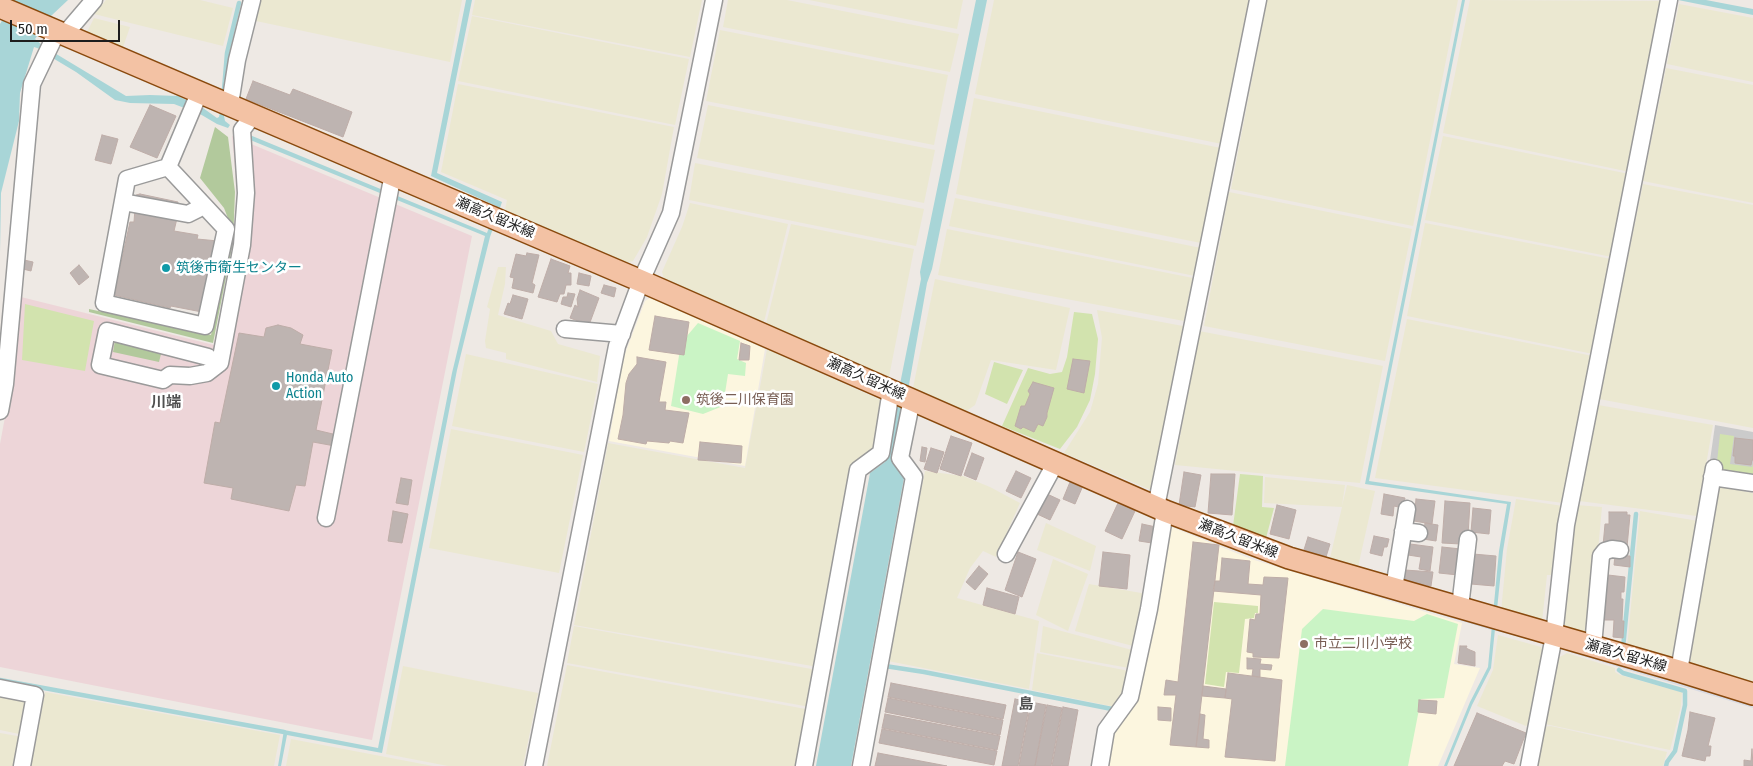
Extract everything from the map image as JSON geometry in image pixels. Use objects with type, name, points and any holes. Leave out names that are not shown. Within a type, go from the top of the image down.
[{"type":"main road","name":"瀬高久留米線","points":[[4,9],[58,34],[254,114],[392,180],[641,281],[1161,509],[1289,558],[1753,694]]},
{"type":"street","points":[[0,411],[5,384],[32,84],[58,34],[94,0]]},
{"type":"street","points":[[230,104],[237,60],[252,0]]},
{"type":"street","points":[[534,766],[615,356],[641,281],[671,213],[714,0]]},
{"type":"street","points":[[1100,766],[1106,730],[1130,696],[1149,609],[1161,509],[1258,0]]},
{"type":"street","points":[[1529,766],[1554,636],[1566,525],[1669,0]]},
{"type":"street","points":[[168,167],[200,91]]},
{"type":"street","points":[[208,357],[107,330],[100,365],[163,380],[170,375],[190,376],[207,374],[220,363],[242,246],[246,193],[242,130],[254,114]]},
{"type":"street","points":[[168,167],[226,229],[205,326],[104,303],[127,179],[168,167]]},
{"type":"street","points":[[326,518],[392,180]]},
{"type":"street","points":[[123,202],[188,214],[198,209],[200,201]]},
{"type":"street","points":[[565,329],[622,334]]},
{"type":"street","points":[[804,766],[858,470],[881,453],[891,390]]},
{"type":"street","points":[[861,766],[914,477],[900,458],[912,399]]},
{"type":"street","points":[[1006,554],[1056,462]]},
{"type":"street","points":[[1679,671],[1713,472],[1753,484]]},
{"type":"street","points":[[1394,588],[1411,532],[1407,509]]},
{"type":"street","points":[[1460,608],[1468,539]]},
{"type":"street","points":[[1593,646],[1602,556],[1605,551],[1612,549],[1620,550]]},
{"type":"street","points":[[0,688],[35,695],[22,766]]},
{"type":"shaded area","points":[[106,0],[200,0],[233,8],[223,46],[94,14]]},
{"type":"shaded area","points":[[261,0],[462,0],[450,62],[256,21]]},
{"type":"shaded area","points":[[475,0],[702,0],[690,57],[472,15]]},
{"type":"shaded area","points":[[728,0],[787,0],[959,34],[950,72],[723,27]]},
{"type":"shaded area","points":[[809,0],[963,0],[957,29]]},
{"type":"shaded area","points":[[994,0],[1251,0],[1222,144],[975,94]]},
{"type":"shaded area","points":[[1267,0],[1458,0],[1413,226],[1231,189]]},
{"type":"shaded area","points":[[1470,0],[1663,1],[1630,172],[1443,133]]},
{"type":"shaded area","points":[[1679,4],[1753,18],[1753,82],[1667,64]]},
{"type":"shaded area","points":[[472,16],[689,59],[675,125],[458,81]]},
{"type":"shaded area","points":[[94,18],[130,27],[122,50],[86,34]]},
{"type":"shaded area","points":[[720,30],[948,75],[934,145],[706,101]]},
{"type":"shaded area","points":[[1666,68],[1753,85],[1753,203],[1643,181]]},
{"type":"shaded area","points":[[458,84],[674,127],[662,194],[647,237],[633,261],[625,263],[505,210],[507,200],[441,172]]},
{"type":"shaded area","points":[[974,98],[1221,148],[1201,243],[956,194]]},
{"type":"shaded area","points":[[708,105],[935,150],[924,203],[697,158]]},
{"type":"shaded area","points":[[232,136],[472,236],[372,740],[0,667],[0,444],[16,358],[17,296],[214,345],[235,242],[237,192]]},
{"type":"shaded area","points":[[1443,136],[1629,174],[1612,257],[1425,220]]},
{"type":"shaded area","points":[[695,163],[924,209],[916,246],[689,200]]},
{"type":"shaded area","points":[[1643,184],[1753,205],[1753,428],[1599,399]]},
{"type":"shaded area","points":[[1229,192],[1412,229],[1385,361],[1204,326]]},
{"type":"shaded area","points":[[955,198],[1201,248],[1195,276],[949,226]]},
{"type":"shaded area","points":[[690,203],[788,224],[764,322],[665,282],[662,272],[682,227]]},
{"type":"shaded area","points":[[1425,223],[1611,259],[1593,354],[1407,316]]},
{"type":"shaded area","points":[[791,224],[914,249],[889,377],[766,324]]},
{"type":"shaded area","points":[[947,229],[1193,278],[1184,321],[938,275]]},
{"type":"shaded area","points":[[498,267],[506,267],[505,284],[498,315],[551,331],[558,344],[600,356],[597,382],[506,359],[506,353],[486,348],[485,341],[490,309],[487,307]]},
{"type":"shaded area","points":[[935,279],[1070,308],[1056,370],[991,360],[975,405],[965,412],[913,388]]},
{"type":"shaded area","name":"筑後二川保育園","points":[[650,298],[765,349],[745,466],[609,441],[623,359],[645,301]]},
{"type":"shaded area","points":[[1097,310],[1183,326],[1151,490],[1064,453],[1090,412],[1098,384],[1102,338]]},
{"type":"shaded area","points":[[1407,319],[1593,356],[1563,503],[1375,478]]},
{"type":"shaded area","points":[[1199,331],[1383,366],[1360,483],[1175,465]]},
{"type":"shaded area","points":[[767,349],[885,402],[877,449],[856,466],[818,667],[574,625],[608,443],[745,468]]},
{"type":"shaded area","points":[[466,354],[598,384],[584,452],[452,426]]},
{"type":"shaded area","points":[[1598,405],[1713,425],[1697,516],[1579,501]]},
{"type":"shaded area","points":[[1715,425],[1753,432],[1753,490],[1707,482]]},
{"type":"shaded area","points":[[451,429],[583,455],[559,573],[429,548]]},
{"type":"shaded area","points":[[925,471],[963,476],[990,487],[1020,503],[996,557],[983,551],[970,568],[957,598],[1039,621],[1029,689],[888,661]]},
{"type":"shaded area","points":[[1265,477],[1345,485],[1342,506],[1347,485],[1375,491],[1358,567],[1330,558],[1342,507],[1264,503]]},
{"type":"shaded area","points":[[1717,486],[1753,493],[1753,685],[1688,666]]},
{"type":"shaded area","points":[[1516,499],[1563,506],[1555,575],[1547,575],[1542,622],[1501,612],[1507,549]]},
{"type":"shaded area","points":[[1576,505],[1602,507],[1590,637],[1561,629]]},
{"type":"shaded area","points":[[1640,511],[1698,521],[1675,661],[1627,648]]},
{"type":"shaded area","points":[[1046,523],[1096,546],[1090,571],[1037,550]]},
{"type":"shaded area","name":"市立二川小学校","points":[[1169,526],[1251,559],[1462,623],[1454,664],[1480,668],[1438,766],[1104,766],[1109,737],[1135,705],[1157,617]]},
{"type":"shaded area","points":[[1053,559],[1088,574],[1068,631],[1036,615]]},
{"type":"shaded area","points":[[1326,578],[1540,639],[1541,642],[1488,629],[1325,580]]},
{"type":"shaded area","points":[[1089,584],[1147,594],[1133,646],[1075,631]]},
{"type":"shaded area","points":[[574,626],[817,670],[810,707],[567,663]]},
{"type":"shaded area","points":[[1043,626],[1132,650],[1129,668],[1040,652]]},
{"type":"shaded area","points":[[1498,635],[1541,647],[1544,653],[1528,725],[1526,726],[1477,706],[1493,670]]},
{"type":"shaded area","points":[[1568,649],[1753,701],[1753,708],[1566,651]]},
{"type":"shaded area","points":[[1037,653],[1129,671],[1123,694],[1115,707],[1032,690]]},
{"type":"shaded area","points":[[1567,653],[1615,668],[1615,672],[1620,675],[1682,692],[1681,706],[1670,750],[1545,724],[1558,658]]},
{"type":"shaded area","points":[[567,665],[811,710],[800,766],[547,766]]},
{"type":"shaded area","points":[[403,666],[538,693],[523,766],[448,766],[386,754]]},
{"type":"shaded area","points":[[45,692],[280,735],[274,766],[31,766]]},
{"type":"shaded area","points":[[0,696],[27,699],[24,735],[0,730]]},
{"type":"shaded area","points":[[1551,726],[1667,752],[1663,766],[1537,766],[1544,727]]},
{"type":"shaded area","points":[[0,733],[23,737],[17,766],[0,766]]},
{"type":"shaded area","points":[[291,739],[433,766],[286,766]]},
{"type":"green space","points":[[215,127],[228,137],[235,192],[233,242],[213,343],[89,312],[89,309],[211,335],[231,226],[224,208],[200,178]]},
{"type":"green space","points":[[25,304],[94,321],[85,371],[22,360]]},
{"type":"green space","points":[[1074,312],[1092,314],[1098,339],[1095,374],[1090,400],[1077,427],[1060,449],[1002,426],[1028,368],[1050,374],[1062,372],[1067,357]]},
{"type":"green space","points":[[698,323],[740,341],[737,359],[746,363],[745,376],[728,374],[723,406],[703,414],[671,406],[681,343]]},
{"type":"green space","points":[[115,340],[162,350],[159,362],[113,352]]},
{"type":"green space","points":[[994,362],[1023,370],[1007,404],[985,394]]},
{"type":"green space","points":[[1720,434],[1734,436],[1730,464],[1752,467],[1753,464],[1753,479],[1716,471]]},
{"type":"green space","points":[[1240,474],[1263,476],[1262,507],[1274,508],[1266,538],[1233,526]]},
{"type":"green space","points":[[1214,602],[1258,606],[1258,613],[1255,613],[1254,618],[1245,619],[1239,673],[1226,672],[1224,687],[1205,684]]},
{"type":"green space","points":[[1323,609],[1414,621],[1427,614],[1458,624],[1444,698],[1421,699],[1408,766],[1285,766],[1302,629]]},
{"type":"water","points":[[14,0],[68,0],[51,16],[35,39],[42,45],[40,49],[34,47],[20,93],[19,121],[1,193],[0,252],[0,24]]},
{"type":"water","points":[[466,0],[472,0],[437,173],[502,202],[490,237],[457,370],[382,753],[287,735],[281,766],[278,766],[284,730],[378,748],[452,373],[485,236],[243,137],[245,133],[487,233],[496,206],[431,176]]},
{"type":"water","points":[[976,0],[987,0],[932,269],[927,283],[895,464],[904,478],[851,766],[816,766],[870,473],[885,462],[894,404],[900,384],[921,279],[920,272]]},
{"type":"water","points":[[1462,0],[1465,0],[1369,481],[1511,502],[1503,551],[1491,668],[1472,705],[1447,766],[1444,766],[1470,702],[1488,667],[1499,551],[1507,504],[1365,484]]},
{"type":"water","points":[[1678,0],[1706,0],[1753,9],[1753,15]]},
{"type":"water","points":[[53,52],[126,96],[178,96],[203,108],[217,118],[219,117],[224,90],[224,116],[225,121],[230,125],[228,128],[217,124],[200,114],[174,104],[130,103],[115,100],[51,57]]},
{"type":"building","points":[[253,81],[290,95],[293,89],[352,112],[343,137],[246,99]]},
{"type":"building","points":[[150,105],[176,116],[157,158],[130,147]]},
{"type":"building","points":[[102,135],[118,139],[111,164],[95,160]]},
{"type":"building","name":"筑後市衛生センター","points":[[140,194],[178,202],[178,214],[174,231],[198,235],[197,239],[218,241],[202,312],[171,306],[170,308],[114,295],[130,222],[134,222],[136,195]]},
{"type":"building","points":[[527,253],[539,255],[532,283],[535,285],[533,293],[512,288],[514,278],[510,277],[516,254],[526,256]]},
{"type":"building","points":[[551,259],[570,266],[568,273],[571,273],[571,285],[566,285],[564,294],[560,294],[557,302],[538,297]]},
{"type":"building","points":[[24,260],[33,262],[31,271],[23,269]]},
{"type":"building","points":[[79,265],[89,277],[79,285],[70,273]]},
{"type":"building","points":[[579,273],[591,276],[589,286],[577,284]]},
{"type":"building","points":[[604,285],[616,288],[614,297],[601,293]]},
{"type":"building","points":[[580,290],[599,298],[589,325],[570,318],[575,305],[578,307],[577,299]]},
{"type":"building","points":[[568,293],[575,294],[571,307],[561,304],[563,297],[567,297]]},
{"type":"building","points":[[513,295],[528,299],[522,319],[504,314]]},
{"type":"building","points":[[655,316],[689,322],[684,355],[649,350]]},
{"type":"building","name":"Honda Auto Action","points":[[278,325],[291,328],[303,335],[300,344],[332,350],[316,430],[337,435],[335,446],[313,442],[305,486],[296,485],[289,511],[231,499],[233,488],[204,483],[215,422],[220,423],[239,333],[264,337],[266,328]]},
{"type":"building","points":[[741,343],[750,346],[749,360],[739,360]]},
{"type":"building","points":[[637,357],[666,362],[659,402],[666,402],[665,410],[689,413],[683,443],[647,441],[646,444],[618,439],[623,415],[626,383],[629,374],[637,364]]},
{"type":"building","points":[[1073,359],[1090,361],[1084,393],[1067,389]]},
{"type":"building","points":[[1033,382],[1054,388],[1043,426],[1038,424],[1034,432],[1015,426],[1021,406],[1025,406],[1030,394],[1028,391]]},
{"type":"building","points":[[951,436],[972,443],[961,476],[940,469]]},
{"type":"building","points":[[1735,438],[1753,440],[1753,460],[1751,465],[1735,463],[1735,456],[1733,456]]},
{"type":"building","points":[[700,442],[742,446],[741,463],[698,460]]},
{"type":"building","points":[[922,447],[927,448],[925,462],[920,461]]},
{"type":"building","points":[[931,448],[944,452],[937,473],[924,469]]},
{"type":"building","points":[[972,453],[984,458],[976,480],[964,475]]},
{"type":"building","points":[[1016,471],[1031,478],[1021,498],[1006,491]]},
{"type":"building","points":[[1184,472],[1201,475],[1195,507],[1179,505]]},
{"type":"building","points":[[1211,474],[1235,474],[1232,515],[1208,513]]},
{"type":"building","points":[[401,478],[412,480],[408,505],[396,503]]},
{"type":"building","points":[[1070,482],[1082,488],[1075,504],[1063,499]]},
{"type":"building","points":[[1045,493],[1060,500],[1050,520],[1035,513]]},
{"type":"building","points":[[1384,494],[1405,498],[1403,508],[1394,506],[1393,516],[1381,514]]},
{"type":"building","points":[[1416,499],[1435,501],[1432,524],[1414,521]]},
{"type":"building","points":[[1445,501],[1470,503],[1468,535],[1461,544],[1442,543]]},
{"type":"building","points":[[1118,503],[1135,511],[1122,539],[1105,531]]},
{"type":"building","points":[[1277,505],[1296,510],[1289,539],[1270,534]]},
{"type":"building","points":[[1473,508],[1491,510],[1489,534],[1471,532]]},
{"type":"building","points":[[393,511],[408,514],[402,543],[388,541]]},
{"type":"building","points":[[1609,512],[1627,512],[1627,515],[1630,515],[1627,547],[1603,546],[1605,524],[1609,524]]},
{"type":"building","points":[[1425,523],[1438,525],[1436,541],[1423,539]]},
{"type":"building","points":[[1142,524],[1156,527],[1152,543],[1139,541]]},
{"type":"building","points":[[1374,536],[1389,539],[1387,547],[1384,547],[1382,556],[1370,553]]},
{"type":"building","points":[[1308,537],[1330,544],[1325,560],[1303,553]]},
{"type":"building","points":[[1193,542],[1219,545],[1196,747],[1170,745],[1176,695],[1164,695],[1166,680],[1178,682]]},
{"type":"building","points":[[1410,544],[1433,547],[1430,571],[1419,569],[1421,557],[1408,555]]},
{"type":"building","points":[[1442,547],[1461,549],[1458,575],[1439,573]]},
{"type":"building","points":[[1018,552],[1036,559],[1022,597],[1005,590]]},
{"type":"building","points":[[1103,552],[1130,555],[1127,589],[1099,586]]},
{"type":"building","points":[[1473,554],[1496,556],[1494,586],[1471,584]]},
{"type":"building","points":[[1615,555],[1630,556],[1630,567],[1614,565]]},
{"type":"building","points":[[1222,558],[1250,561],[1248,584],[1263,585],[1264,577],[1288,578],[1279,658],[1253,657],[1253,653],[1247,652],[1250,619],[1255,620],[1256,614],[1260,614],[1261,595],[1213,591],[1215,581],[1220,581]]},
{"type":"building","points":[[979,566],[988,574],[975,590],[966,582]]},
{"type":"building","points":[[1405,570],[1433,572],[1431,586],[1404,581]]},
{"type":"building","points":[[1608,575],[1625,577],[1624,592],[1621,592],[1621,599],[1623,599],[1622,621],[1624,621],[1623,638],[1613,637],[1614,620],[1604,620],[1606,600],[1601,599],[1602,594],[1606,594]]},
{"type":"building","points":[[987,588],[1019,597],[1015,614],[983,605]]},
{"type":"building","points":[[1460,646],[1467,646],[1466,648],[1475,652],[1475,666],[1458,663]]},
{"type":"building","points":[[1247,658],[1261,659],[1260,664],[1272,665],[1271,670],[1260,669],[1260,677],[1252,676],[1253,669],[1247,669]]},
{"type":"building","points":[[1228,673],[1282,680],[1275,761],[1225,757],[1232,699],[1225,698]]},
{"type":"building","points":[[891,683],[1006,705],[1003,719],[888,697]]},
{"type":"building","points":[[1203,686],[1226,689],[1225,698],[1202,696]]},
{"type":"building","points":[[888,698],[1003,720],[1000,735],[885,712]]},
{"type":"building","points":[[1015,699],[1030,702],[1018,766],[1002,766]]},
{"type":"building","points":[[1419,700],[1437,701],[1436,714],[1418,712]]},
{"type":"building","points":[[1031,702],[1046,705],[1035,766],[1019,766]]},
{"type":"building","points":[[1047,705],[1062,708],[1051,766],[1035,766]]},
{"type":"building","points":[[1063,707],[1078,710],[1068,766],[1052,766]]},
{"type":"building","points":[[1158,707],[1171,708],[1171,721],[1158,720]]},
{"type":"building","points":[[1690,712],[1715,718],[1708,746],[1711,746],[1710,756],[1706,756],[1705,761],[1682,756]]},
{"type":"building","points":[[1477,713],[1526,733],[1514,764],[1505,761],[1502,766],[1454,766]]},
{"type":"building","points":[[885,714],[1000,736],[997,750],[882,728]]},
{"type":"building","points":[[1200,714],[1205,715],[1203,739],[1209,740],[1209,748],[1196,747]]},
{"type":"building","points":[[882,729],[997,751],[994,765],[879,743]]},
{"type":"building","points":[[1752,749],[1753,766],[1744,766],[1744,760],[1751,761]]},
{"type":"building","points":[[878,753],[947,766],[875,766]]},
{"type":"waterway","points":[[224,90],[227,53],[239,3]]},
{"type":"waterway","points":[[1623,648],[1636,514]]},
{"type":"waterway","points":[[885,666],[1117,710]]},
{"type":"waterway","points":[[1619,670],[1623,673],[1685,691],[1685,705],[1675,751],[1666,766]]},
{"type":"waterway","points":[[0,680],[284,732]]},
{"type":"place","name":"筑後市衛生センター","points":[[166,268]]},
{"type":"place","name":"Honda Auto Action","points":[[276,386]]},
{"type":"place","name":"筑後二川保育園","points":[[686,400]]},
{"type":"place","name":"市立二川小学校","points":[[1304,644]]},
{"type":"district","name":"川端","points":[[166,403]]},
{"type":"district","name":"島","points":[[1026,705]]}]
